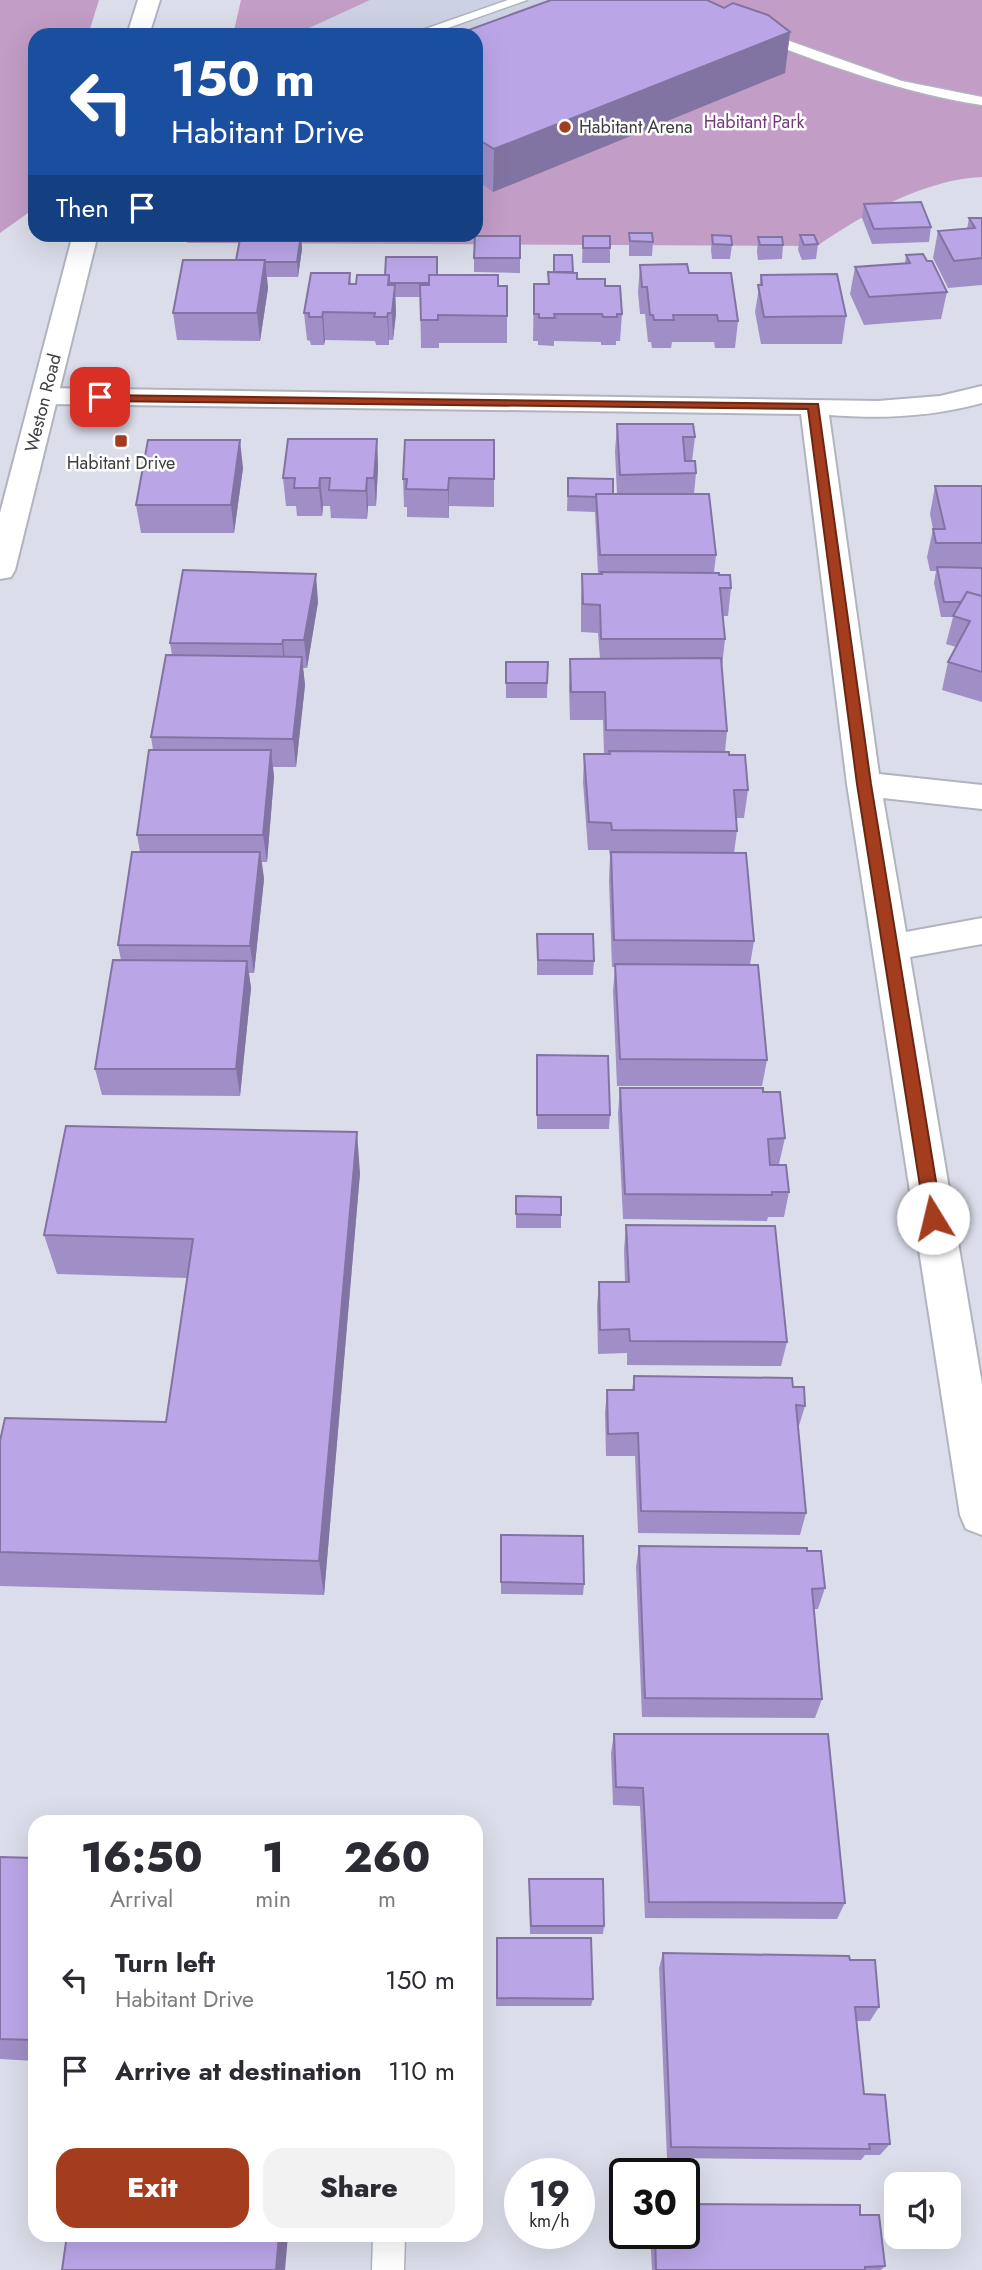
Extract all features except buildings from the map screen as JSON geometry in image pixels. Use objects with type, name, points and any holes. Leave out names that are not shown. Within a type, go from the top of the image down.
[{"type":"street","points":[[140,28],[149,0]]},
{"type":"street","name":"Weston Road","points":[[2,554],[84,242]]},
{"type":"street","points":[[45,396],[814,406],[906,410],[959,401],[982,394]]},
{"type":"street","points":[[814,406],[864,784],[982,1515]]},
{"type":"street","points":[[864,784],[982,797]]},
{"type":"street","points":[[889,948],[982,930]]},
{"type":"lane","points":[[436,28],[521,0]]},
{"type":"lane","points":[[753,32],[878,80],[930,93],[982,101]]},
{"type":"lane","points":[[388,2270],[389,2242]]},
{"type":"shaded area","points":[[370,0],[569,0],[483,30],[309,28]]},
{"type":"green space","points":[[0,0],[99,0],[90,28],[28,28],[28,213],[0,233]]},
{"type":"green space","points":[[241,0],[370,0],[309,28],[235,28]]},
{"type":"green space","name":"Habitant Park","points":[[569,0],[982,0],[982,177],[961,179],[917,191],[854,222],[817,246],[187,243],[483,242],[483,32]]},
{"type":"place","name":"Habitant Arena","points":[[565,127]]},
{"type":"place","name":"Habitant Drive","points":[[121,441]]},
{"type":"route","points":[[100,397],[814,406],[864,784],[933,1218]]}]
